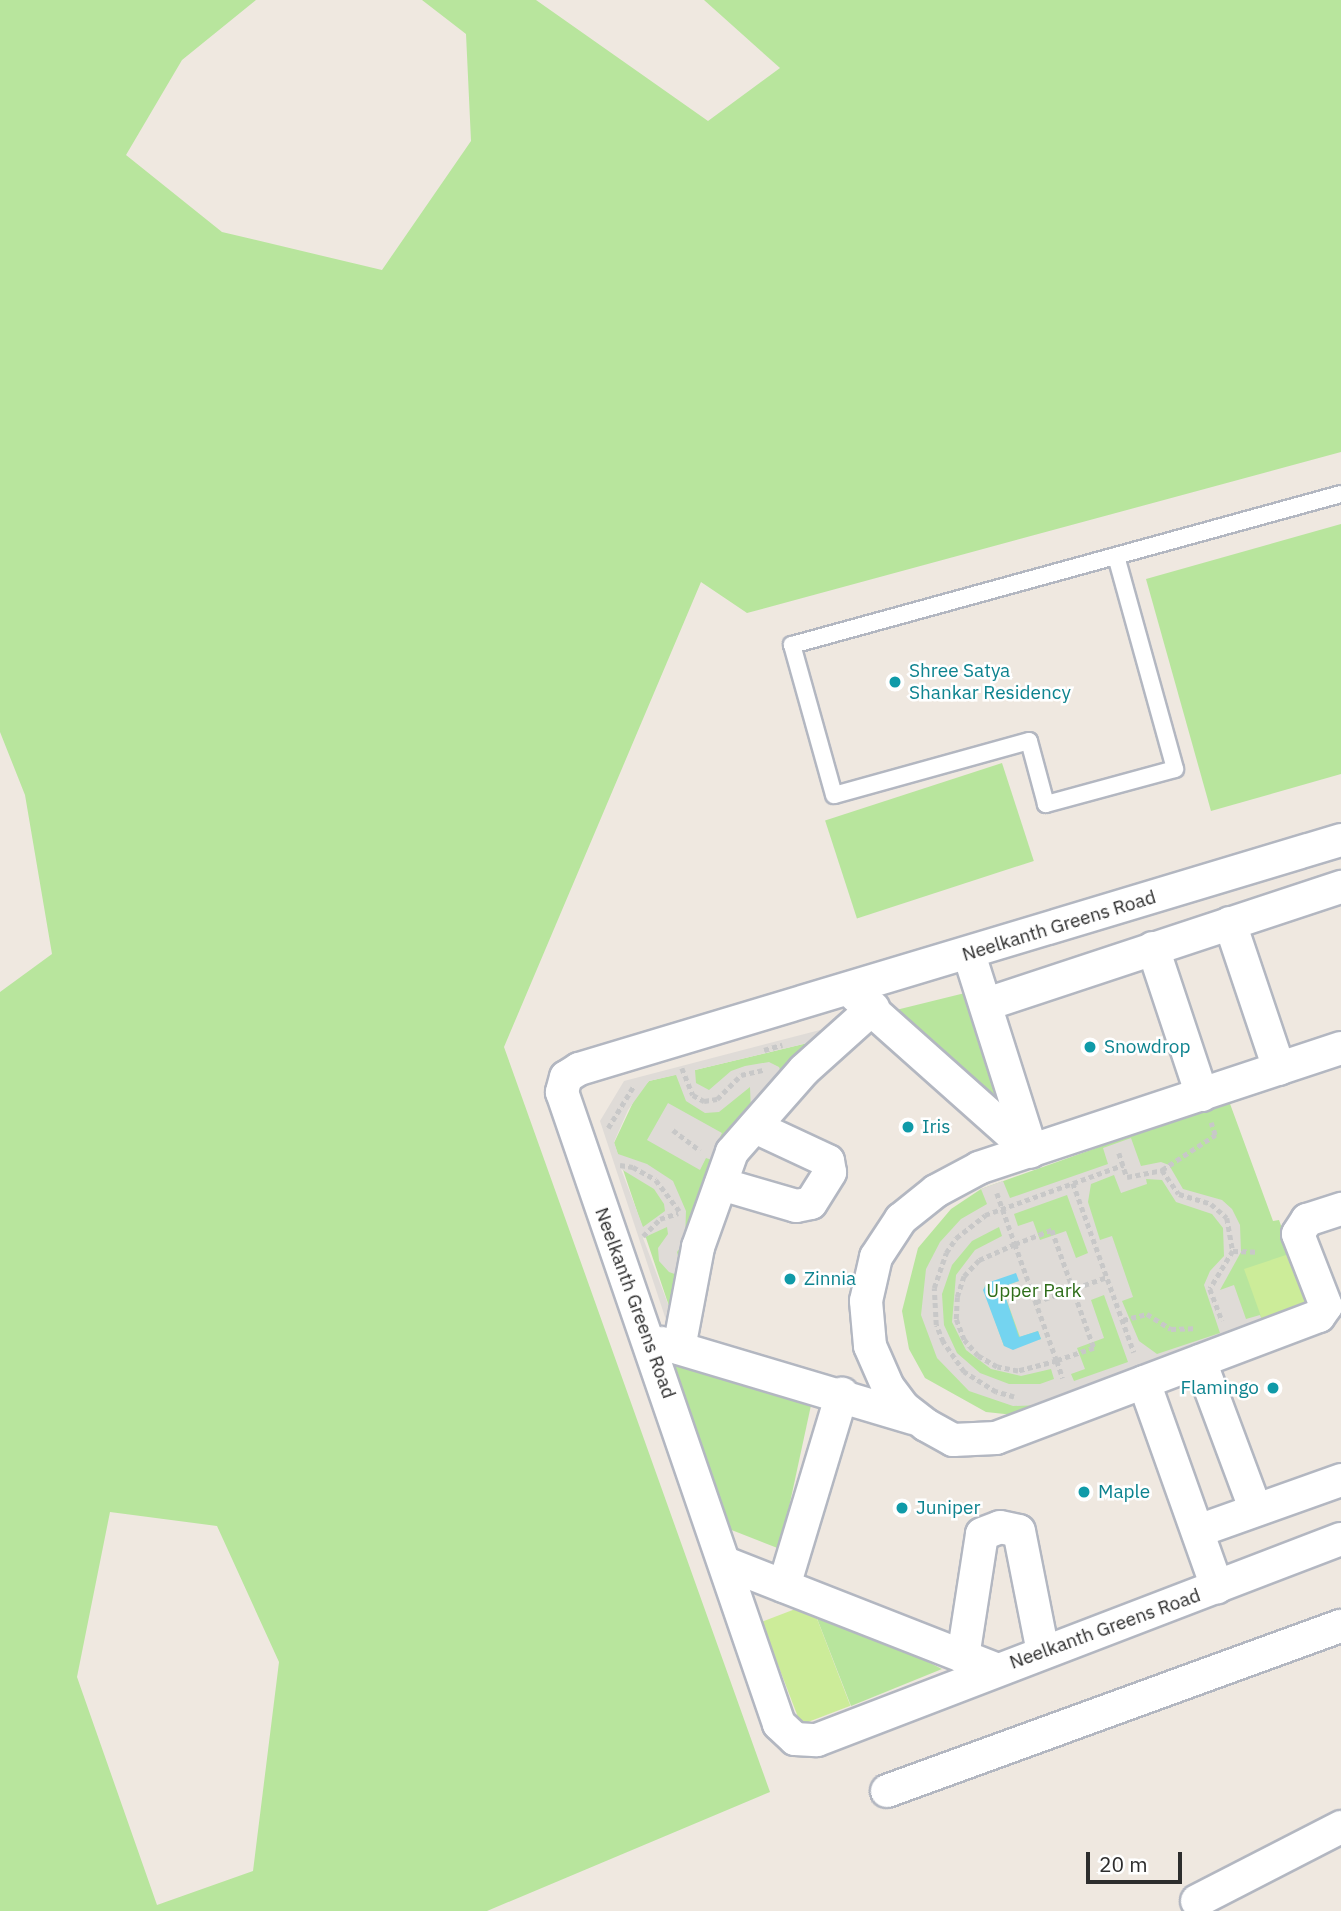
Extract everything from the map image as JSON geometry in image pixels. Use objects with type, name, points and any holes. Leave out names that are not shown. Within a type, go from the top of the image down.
[{"type":"street","name":"Neelkanth Greens Road","points":[[1341,840],[969,954],[861,999],[678,1055],[579,1069],[566,1077],[562,1092],[604,1169],[665,1344],[724,1563],[779,1724],[795,1739],[817,1740],[1341,1539]]},
{"type":"street","points":[[987,1004],[1341,887]]},
{"type":"street","points":[[1230,923],[1279,1069]]},
{"type":"street","points":[[1153,948],[1202,1095]]},
{"type":"street","points":[[969,954],[987,1004],[1031,1152]]},
{"type":"street","points":[[919,1420],[842,1394],[665,1344],[732,1152],[804,1070],[861,999],[1031,1152]]},
{"type":"street","points":[[1341,1048],[987,1166],[917,1204],[887,1237],[869,1278],[866,1324],[877,1367],[903,1408],[953,1440],[975,1442],[1201,1348],[1232,1349],[1319,1316],[1326,1306],[1298,1234],[1307,1220],[1341,1209]]},
{"type":"street","points":[[721,1184],[796,1206],[811,1203],[830,1172],[828,1161],[759,1122]]},
{"type":"street","points":[[1201,1348],[1255,1508]]},
{"type":"street","points":[[1142,1374],[1217,1587]]},
{"type":"street","points":[[784,1586],[842,1394]]},
{"type":"street","points":[[1198,1531],[1255,1508],[1341,1479]]},
{"type":"street","points":[[962,1657],[982,1534],[1000,1527],[1019,1531],[1043,1652]]},
{"type":"street","points":[[724,1563],[995,1670]]},
{"type":"street","points":[[887,1791],[1334,1636]]},
{"type":"street","points":[[1197,1901],[1341,1827]]},
{"type":"lane","points":[[1116,556],[1175,769],[1046,804],[1029,741],[834,795],[792,645],[1341,494]]},
{"type":"path","points":[[759,1051],[784,1045]]},
{"type":"path","points":[[678,1055],[695,1066]]},
{"type":"path","points":[[671,1072],[678,1055]]},
{"type":"path","points":[[678,1055],[693,1095],[711,1101],[741,1075],[756,1068],[766,1071],[768,1083],[758,1097],[759,1122]]},
{"type":"path","points":[[611,1142],[607,1130],[636,1081]]},
{"type":"path","points":[[1109,1126],[1128,1177],[1162,1170],[1215,1135]]},
{"type":"path","points":[[604,1169],[615,1153]]},
{"type":"path","points":[[1023,1398],[996,1392],[964,1372],[943,1342],[934,1306],[938,1270],[956,1238],[1002,1208],[1123,1165]]},
{"type":"path","points":[[987,1166],[1057,1361]]},
{"type":"path","points":[[604,1169],[633,1167],[656,1180],[679,1212],[680,1224]]},
{"type":"path","points":[[604,1169],[623,1177]]},
{"type":"path","points":[[1162,1170],[1179,1194],[1211,1205],[1227,1218],[1233,1251],[1210,1289],[1232,1349]]},
{"type":"path","points":[[1073,1183],[1142,1374]]},
{"type":"path","points":[[629,1241],[660,1219],[679,1212]]},
{"type":"path","points":[[629,1241],[638,1224]]},
{"type":"path","points":[[1052,1230],[1094,1348],[1018,1371],[997,1367],[978,1356],[964,1340],[956,1319],[957,1297],[964,1276],[979,1260],[1015,1244],[1052,1230]]},
{"type":"path","points":[[629,1241],[646,1248]]},
{"type":"path","points":[[1233,1251],[1257,1252]]},
{"type":"path","points":[[1036,1302],[1107,1276]]},
{"type":"path","points":[[1123,1320],[1147,1314],[1171,1329],[1186,1326],[1201,1348]]},
{"type":"green space","points":[[0,0],[256,0],[182,60],[126,155],[222,232],[382,270],[471,141],[466,34],[422,0],[536,0],[708,121],[780,68],[704,0],[1341,0],[1341,452],[747,613],[701,582],[504,1047],[770,1792],[487,1911],[0,1911],[0,992],[52,954],[25,795],[0,732]],"holes":[[[110,1512],[217,1526],[279,1662],[253,1871],[157,1905],[77,1677]]]},
{"type":"green space","points":[[1341,524],[1341,774],[1211,811],[1146,579]]},
{"type":"green space","points":[[1002,763],[1034,861],[857,918],[825,820]]},
{"type":"green space","points":[[965,993],[1001,1107],[896,1010]]},
{"type":"green space","points":[[824,1039],[771,1104],[671,1312],[614,1143],[637,1094],[649,1081]]},
{"type":"green space","name":"Upper Park","points":[[1229,1101],[1273,1221],[1279,1220],[1308,1300],[1233,1340],[1014,1415],[986,1412],[925,1378],[909,1349],[902,1311],[918,1248],[951,1209],[981,1189]]},
{"type":"green space","points":[[1295,1252],[1319,1308],[1263,1322],[1244,1269]]},
{"type":"green space","points":[[668,1363],[813,1396],[780,1549],[729,1529]]},
{"type":"green space","points":[[811,1603],[942,1669],[851,1706]]},
{"type":"green space","points":[[811,1603],[850,1706],[801,1725],[762,1622]]},
{"type":"shaded area","points":[[820,1030],[824,1039],[695,1070],[696,1083],[709,1090],[731,1071],[745,1066],[769,1062],[779,1067],[783,1077],[751,1112],[750,1087],[719,1112],[705,1113],[686,1101],[676,1075],[649,1081],[628,1110],[614,1142],[618,1154],[647,1164],[673,1181],[686,1211],[685,1241],[677,1252],[683,1277],[669,1272],[659,1261],[658,1248],[668,1234],[667,1227],[643,1238],[671,1312],[667,1323],[600,1121],[624,1081]],"holes":[[[621,1169],[654,1189],[664,1204],[665,1211],[643,1227]]]},
{"type":"shaded area","points":[[668,1103],[722,1133],[715,1147],[726,1145],[715,1161],[706,1158],[700,1170],[647,1140]]},
{"type":"shaded area","points":[[1131,1138],[1141,1166],[1161,1162],[1169,1165],[1183,1189],[1222,1200],[1232,1209],[1240,1225],[1241,1252],[1220,1290],[1234,1285],[1246,1319],[1260,1315],[1263,1322],[1043,1405],[1013,1406],[969,1391],[937,1358],[921,1315],[926,1269],[940,1242],[961,1219],[987,1204],[981,1189],[1003,1181],[1010,1198],[1108,1164],[1103,1148]],"holes":[[[1114,1175],[1121,1193],[1147,1184],[1146,1179],[1162,1180],[1176,1202],[1212,1214],[1223,1228],[1224,1256],[1210,1271],[1204,1285],[1220,1333],[1157,1354],[1139,1341],[1122,1301],[1133,1297],[1112,1236],[1100,1240],[1088,1202],[1091,1184]],[[1067,1195],[1088,1253],[1076,1258],[1066,1231],[1040,1240],[1033,1221],[1018,1226],[1014,1214]],[[999,1227],[1002,1236],[975,1250],[956,1275],[952,1322],[966,1350],[991,1369],[1021,1376],[1051,1369],[1054,1379],[1040,1384],[1009,1384],[980,1373],[957,1353],[944,1325],[942,1294],[952,1265],[972,1241]],[[1019,1281],[1002,1287],[1020,1337],[1038,1331],[1041,1339],[1004,1346],[984,1290],[985,1285]],[[1104,1295],[1128,1362],[1074,1381],[1071,1374],[1085,1369],[1077,1348],[1104,1338],[1091,1300]]]},
{"type":"water","points":[[1016,1273],[1019,1281],[1002,1287],[1019,1337],[1038,1331],[1041,1339],[1013,1350],[1004,1346],[983,1290],[987,1283]]},
{"type":"place","name":"Shree Satya Shankar Residency","points":[[895,682]]},
{"type":"place","name":"Snowdrop","points":[[1090,1047]]},
{"type":"place","name":"Iris","points":[[908,1127]]},
{"type":"place","name":"Zinnia","points":[[790,1279]]},
{"type":"place","name":"Flamingo","points":[[1273,1388]]},
{"type":"place","name":"Maple","points":[[1084,1492]]},
{"type":"place","name":"Juniper","points":[[902,1508]]}]
